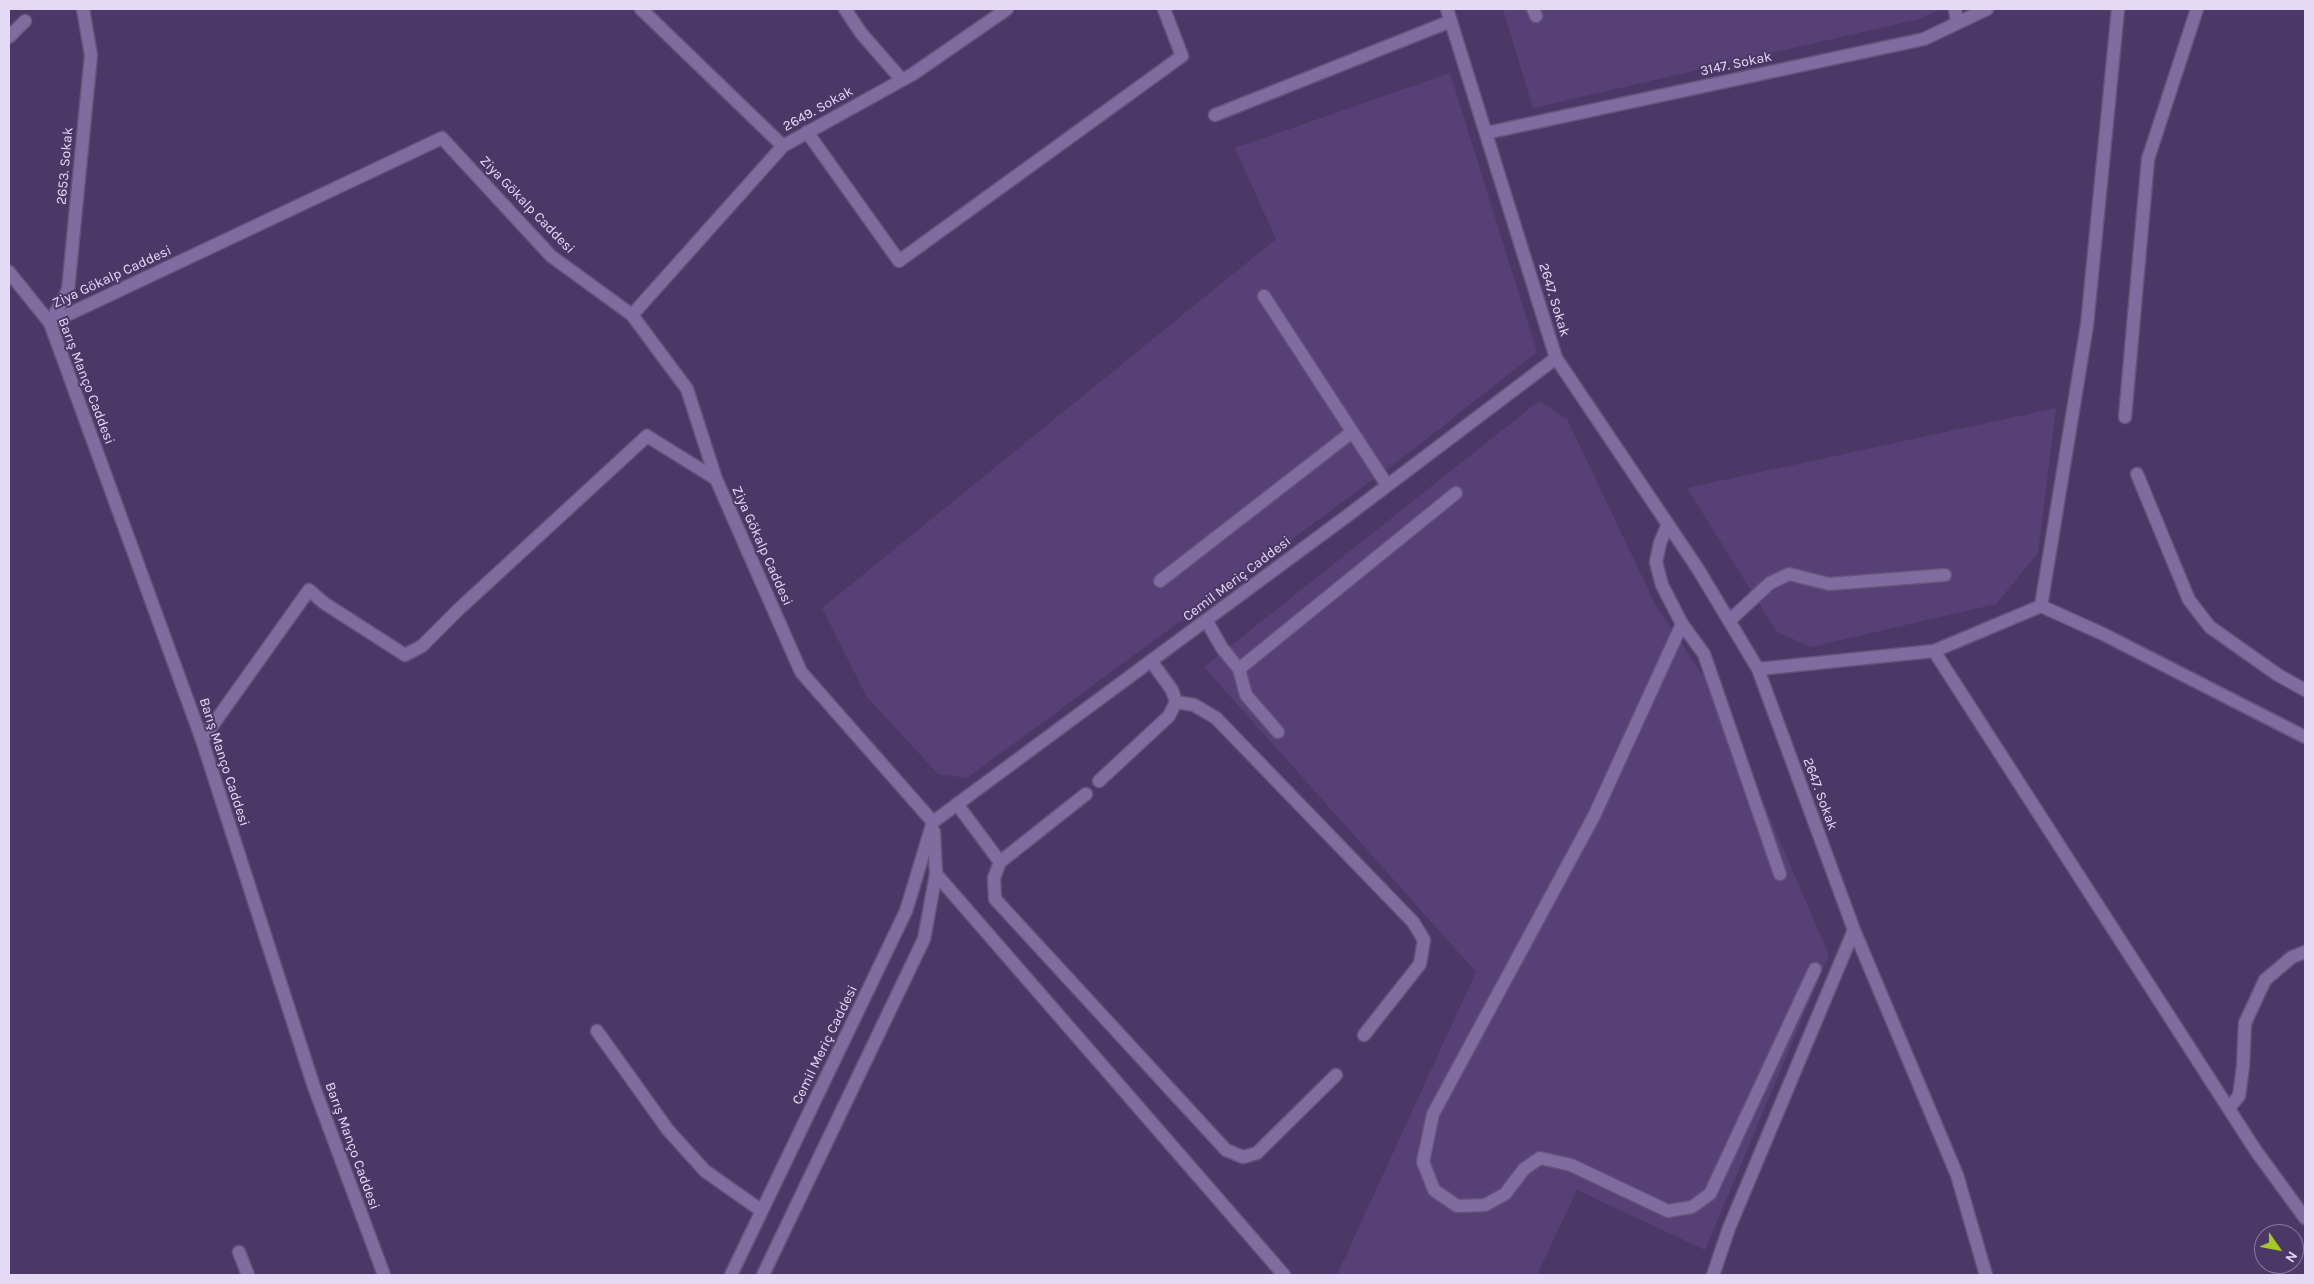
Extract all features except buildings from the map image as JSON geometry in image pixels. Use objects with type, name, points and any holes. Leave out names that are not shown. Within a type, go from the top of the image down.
[{"type":"street","name":"2653. Sokak","points":[[50,323],[68,290],[91,55],[83,9]]},
{"type":"street","points":[[641,9],[783,146]]},
{"type":"street","points":[[845,9],[861,33],[902,80]]},
{"type":"street","name":"2649. Sokak","points":[[632,315],[783,146],[902,80],[1007,9]]},
{"type":"street","points":[[808,132],[899,260],[1182,56],[1164,9]]},
{"type":"street","points":[[1955,9],[1957,23]]},
{"type":"street","name":"3147. Sokak","points":[[1486,134],[1924,38],[1987,9]]},
{"type":"street","points":[[2041,606],[2086,325],[2118,9]]},
{"type":"street","points":[[2124,417],[2148,159],[2197,9]]},
{"type":"street","points":[[1215,115],[1449,15]]},
{"type":"street","name":"2647. Sokak","points":[[1449,15],[1556,358],[1698,569],[1758,669],[1854,930],[1957,1176],[1986,1275]]},
{"type":"street","points":[[9,37],[25,21]]},
{"type":"street","name":"Ziya Gökalp Caddesi","points":[[50,323],[442,138],[552,256],[632,315],[687,389],[716,479],[801,672],[933,822]]},
{"type":"street","name":"Barış Manço Caddesi","points":[[9,272],[50,323],[202,740],[314,1087],[384,1275]]},
{"type":"street","points":[[1264,296],[1387,486]]},
{"type":"street","name":"Cemil Meriç Caddesi","points":[[731,1275],[906,911],[933,822],[1387,486],[1556,358]]},
{"type":"street","points":[[1160,581],[1352,432]]},
{"type":"street","points":[[202,740],[309,590],[324,604],[405,655],[422,646],[458,610],[647,436],[716,479]]},
{"type":"street","points":[[2138,474],[2189,600],[2210,627],[2278,675],[2305,690]]},
{"type":"street","points":[[1239,670],[1456,493]]},
{"type":"street","points":[[1668,524],[1660,543],[1656,562],[1662,585],[1682,624],[1704,654],[1780,874]]},
{"type":"street","points":[[1729,621],[1770,582],[1789,574],[1829,584],[1945,575]]},
{"type":"street","points":[[1758,669],[1934,651],[2041,606],[2111,639],[2305,737]]},
{"type":"street","points":[[1206,620],[1222,648],[1239,670],[1246,695],[1278,732]]},
{"type":"street","points":[[1682,624],[1594,816],[1433,1114],[1423,1162],[1434,1190],[1457,1206],[1485,1205],[1505,1194],[1524,1169],[1540,1158],[1571,1165],[1668,1210],[1692,1207],[1710,1194],[1815,969]]},
{"type":"street","points":[[1934,651],[2256,1152],[2305,1218]]},
{"type":"street","points":[[1099,781],[1168,716],[1176,702],[1172,690],[1151,661]]},
{"type":"street","points":[[1176,702],[1194,705],[1216,718],[1413,922],[1424,940],[1420,964],[1364,1036]]},
{"type":"street","points":[[1086,794],[1000,862],[994,878],[995,899],[1226,1150],[1242,1156],[1257,1153],[1336,1075]]},
{"type":"street","points":[[957,804],[1000,862]]},
{"type":"street","points":[[769,1272],[924,939],[936,874],[933,822]]},
{"type":"street","points":[[936,874],[1284,1275]]},
{"type":"street","points":[[1713,1275],[1729,1228],[1854,930]]},
{"type":"street","points":[[2228,1108],[2239,1096],[2244,1066],[2245,1023],[2265,980],[2292,957],[2305,952]]},
{"type":"street","points":[[597,1031],[668,1130],[705,1171],[762,1211]]},
{"type":"street","points":[[239,1252],[248,1275]]},
{"type":"shaded area","points":[[1503,9],[1942,9],[1919,19],[1533,108]]},
{"type":"shaded area","points":[[1450,73],[1537,352],[1401,459],[967,778],[938,774],[867,697],[822,608],[1276,239],[1235,148]]},
{"type":"shaded area","points":[[1539,401],[1567,419],[1655,604],[1718,698],[1829,955],[1705,1250],[1577,1190],[1537,1275],[1337,1275],[1476,972],[1204,667]]},
{"type":"shaded area","points":[[2056,408],[2038,553],[1996,604],[1811,647],[1777,632],[1687,488]]}]
